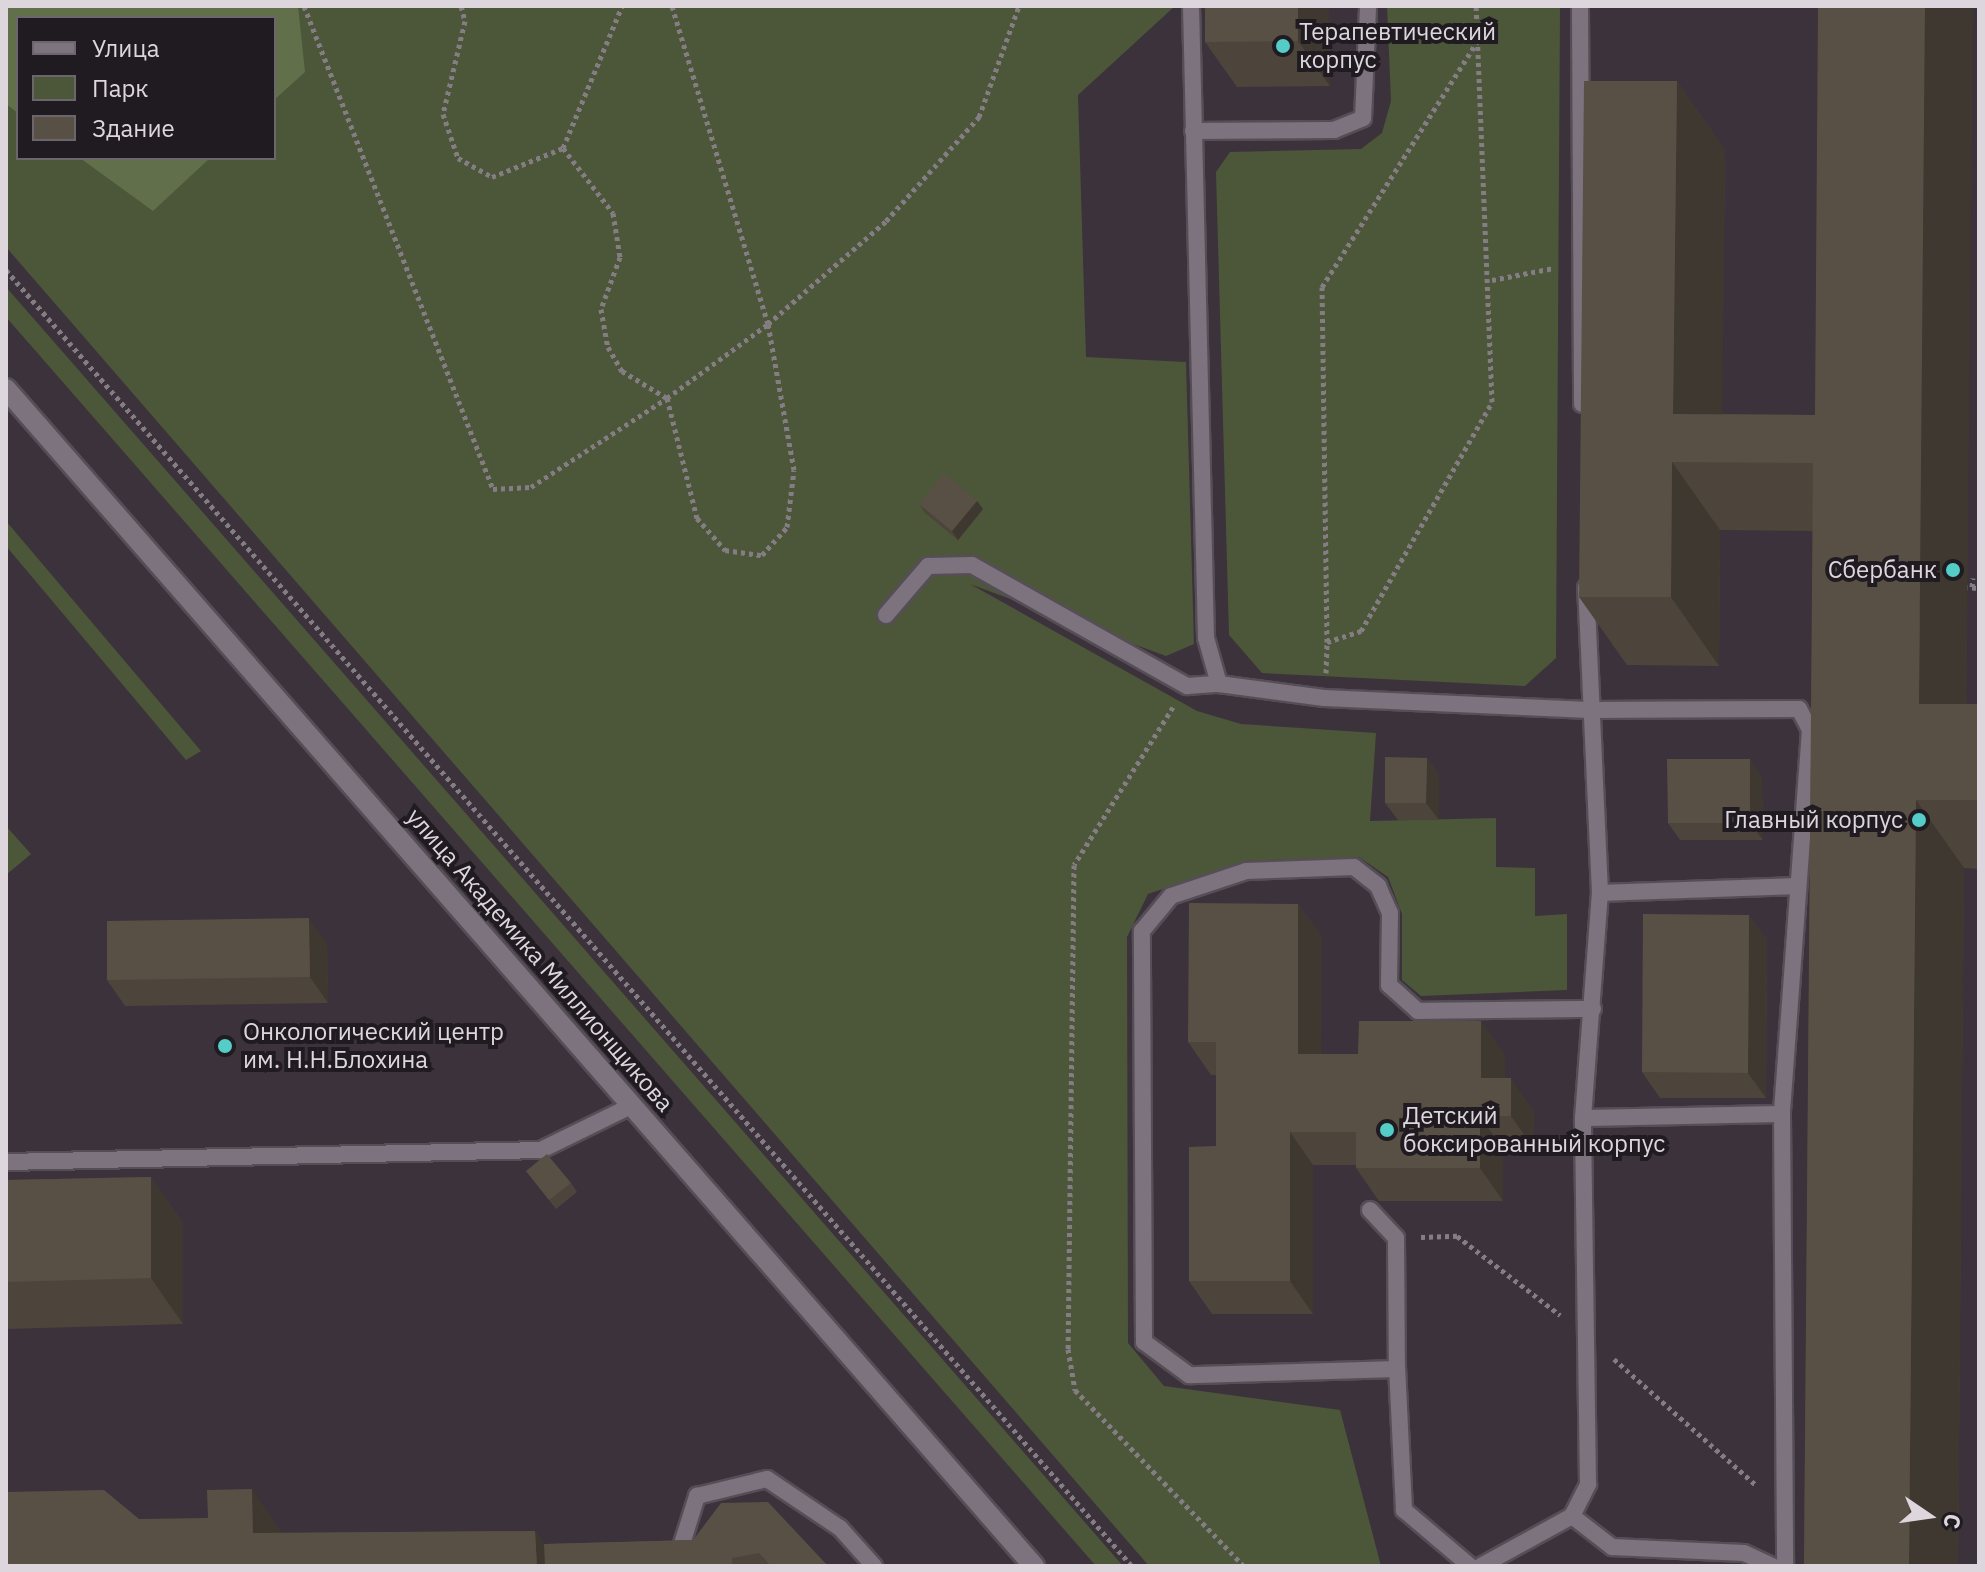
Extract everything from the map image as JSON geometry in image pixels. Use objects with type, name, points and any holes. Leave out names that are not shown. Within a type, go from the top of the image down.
[{"type":"street","name":"улица Академика Миллионщикова","points":[[6,389],[1034,1566]]},
{"type":"lane","points":[[1191,6],[1206,638],[1219,684]]},
{"type":"lane","points":[[1193,131],[1334,130],[1363,118],[1368,6]]},
{"type":"lane","points":[[1580,6],[1578,263],[1582,423]]},
{"type":"lane","points":[[886,615],[928,566],[972,565],[1187,686],[1219,684],[1324,698],[1589,710],[1799,709],[1810,730],[1782,1114],[1785,1566]]},
{"type":"lane","points":[[1481,1566],[1572,1516],[1588,1484],[1583,1118],[1600,893],[1589,710],[1586,566]]},
{"type":"lane","points":[[1397,1369],[1189,1375],[1144,1342],[1142,931],[1171,896],[1246,871],[1354,867],[1378,886],[1390,913],[1389,985],[1418,1011],[1593,1009]]},
{"type":"lane","points":[[1600,893],[1798,886]]},
{"type":"lane","points":[[6,1162],[541,1150],[633,1105]]},
{"type":"lane","points":[[1583,1118],[1782,1114]]},
{"type":"lane","points":[[1370,1210],[1396,1238],[1397,1369],[1404,1510],[1470,1566]]},
{"type":"lane","points":[[680,1550],[697,1496],[767,1479],[840,1528],[874,1566]]},
{"type":"lane","points":[[1572,1516],[1612,1547],[1744,1553],[1772,1566]]},
{"type":"path","points":[[304,6],[493,489],[531,487],[667,398],[768,324],[939,170],[979,117],[1019,6]]},
{"type":"path","points":[[461,6],[465,21],[443,114],[458,158],[492,177],[563,148],[622,6]]},
{"type":"path","points":[[563,148],[613,213],[620,257],[601,309],[608,347],[622,371],[667,398],[697,518],[725,550],[762,555],[787,527],[794,470],[768,324],[672,6]]},
{"type":"path","points":[[1327,642],[1361,631],[1492,402],[1492,280],[1476,6]]},
{"type":"path","points":[[1324,698],[1327,642],[1322,287],[1478,41]]},
{"type":"path","points":[[1492,280],[1578,263]]},
{"type":"path","points":[[6,270],[1132,1566]]},
{"type":"path","points":[[1955,587],[1976,587]]},
{"type":"path","points":[[1187,686],[1074,865],[1068,1349],[1075,1390],[1244,1566]]},
{"type":"green space","points":[[6,6],[1175,6],[1078,95],[1086,357],[1186,362],[1194,644],[1166,656],[970,584],[1197,711],[1241,724],[1376,733],[1370,821],[1496,818],[1496,867],[1535,868],[1535,916],[1567,914],[1567,990],[1421,996],[1402,980],[1402,914],[1388,877],[1359,857],[1244,861],[1148,894],[1127,937],[1128,1343],[1164,1386],[1340,1410],[1381,1566],[1149,1566],[6,247]]},
{"type":"green space","points":[[6,6],[298,6],[305,72],[276,98],[276,16],[16,16],[16,112],[6,104]]},
{"type":"green space","points":[[1387,6],[1560,6],[1556,658],[1525,686],[1262,673],[1229,635],[1216,172],[1230,152],[1361,149],[1382,133],[1391,101]]},
{"type":"green space","points":[[83,160],[208,160],[153,211]]},
{"type":"green space","points":[[6,287],[1123,1566],[1096,1566],[6,317]]},
{"type":"green space","points":[[6,521],[201,751],[186,760],[6,546]]},
{"type":"green space","points":[[6,826],[31,854],[6,875]]},
{"type":"building","points":[[1205,6],[1298,6],[1298,41],[1205,42]]},
{"type":"building","points":[[1818,6],[1925,6],[1919,704],[1979,704],[1979,800],[1916,800],[1909,1566],[1804,1566],[1813,463],[1672,462],[1671,597],[1579,597],[1584,81],[1677,81],[1673,414],[1815,415]]},
{"type":"building","points":[[944,473],[977,501],[952,531],[919,504]]},
{"type":"building","points":[[1385,757],[1427,758],[1426,803],[1385,803]]},
{"type":"building","points":[[1667,759],[1750,759],[1750,823],[1668,823]]},
{"type":"building","name":"Детский боксированный корпус","points":[[1189,903],[1298,904],[1298,1054],[1358,1054],[1359,1021],[1481,1021],[1481,1078],[1511,1078],[1511,1116],[1480,1116],[1480,1168],[1356,1168],[1356,1132],[1290,1132],[1290,1281],[1189,1281],[1189,1147],[1216,1146],[1216,1042],[1188,1042]]},
{"type":"building","points":[[1643,914],[1749,915],[1748,1073],[1642,1072]]},
{"type":"building","points":[[309,918],[310,977],[107,980],[107,921]]},
{"type":"building","points":[[547,1154],[571,1183],[549,1200],[526,1171]]},
{"type":"building","points":[[151,1177],[151,1278],[6,1282],[6,1180]]},
{"type":"building","points":[[252,1489],[253,1533],[535,1531],[537,1566],[6,1566],[6,1492],[104,1490],[139,1519],[208,1518],[207,1490]]},
{"type":"building","points":[[768,1502],[828,1566],[771,1566],[759,1553],[732,1558],[732,1566],[545,1566],[544,1544],[693,1540],[721,1503]]},
{"type":"place","name":"Терапевтический корпус","points":[[1283,46]]},
{"type":"place","name":"Сбербанк","points":[[1953,570]]},
{"type":"place","name":"Главный корпус","points":[[1919,820]]},
{"type":"place","name":"Онкологический центр им. Н.Н.Блохина","points":[[225,1046]]},
{"type":"place","name":"Детский боксированный корпус","points":[[1387,1130]]}]
